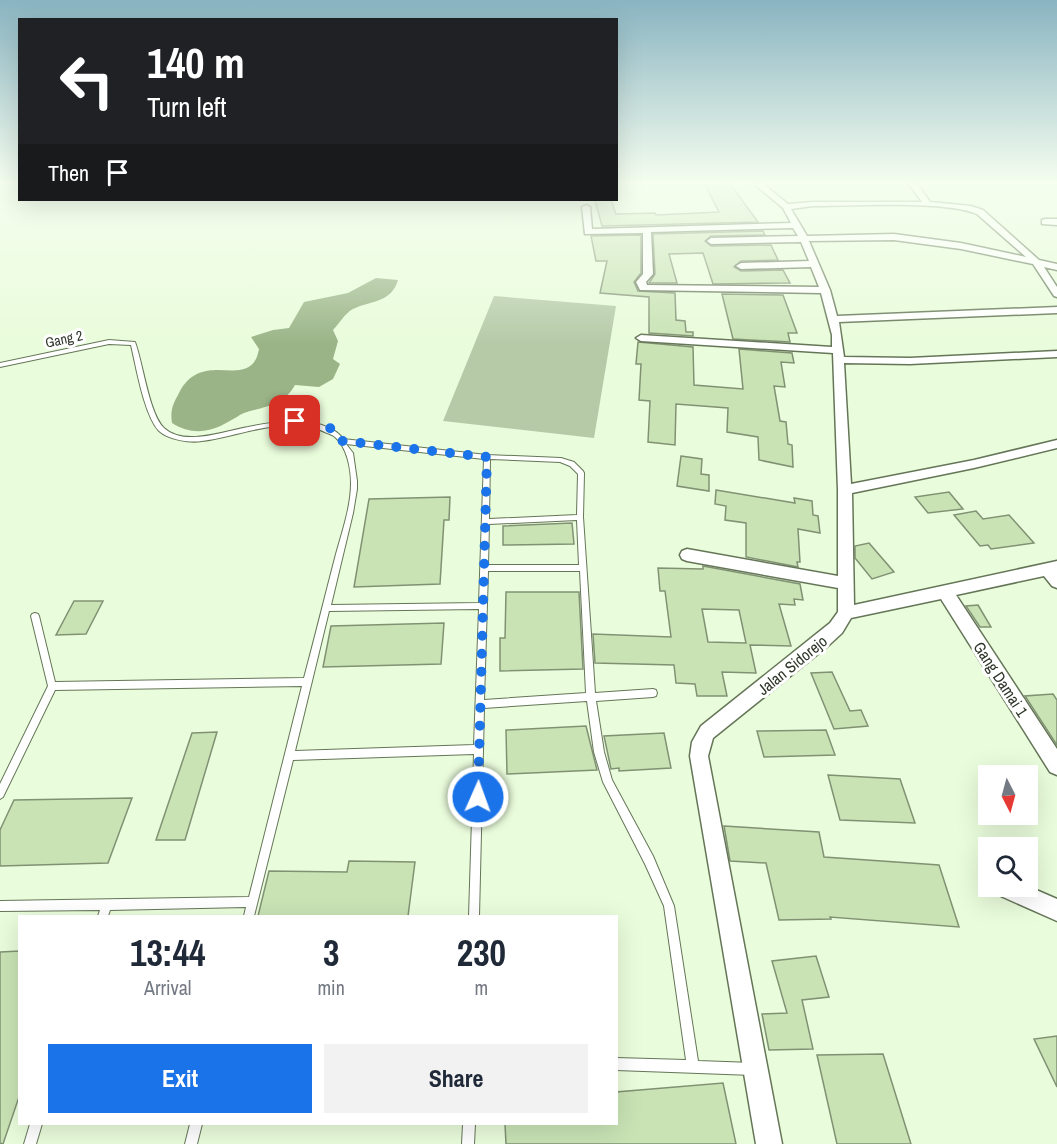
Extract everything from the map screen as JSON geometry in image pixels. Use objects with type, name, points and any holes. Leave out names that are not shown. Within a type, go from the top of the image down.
[{"type":"street","points":[[647,237],[648,274],[641,282],[643,288],[825,290]]},
{"type":"street","points":[[711,241],[746,237]]},
{"type":"street","points":[[801,237],[825,290],[837,335],[836,355],[844,490],[846,613],[1052,568],[1057,582]]},
{"type":"street","points":[[892,237],[961,246],[1057,267]]},
{"type":"street","points":[[1008,237],[1036,262],[1057,294]]},
{"type":"street","points":[[741,266],[813,264]]},
{"type":"street","points":[[834,319],[1057,310]]},
{"type":"street","points":[[641,338],[910,361],[1057,354]]},
{"type":"street","points":[[844,490],[974,464],[1057,444]]},
{"type":"street","points":[[687,555],[845,583]]},
{"type":"street","name":"Gang Damai 1","points":[[945,592],[1057,766]]},
{"type":"street","name":"Jalan Sidorejo","points":[[770,1144],[754,1069],[699,756],[701,742],[707,732],[823,640],[836,628],[846,613]]},
{"type":"street","points":[[1027,897],[1057,910]]},
{"type":"lane","name":"Gang 2","points":[[0,365],[109,342],[133,344],[153,414],[162,429],[174,435],[186,440],[202,439],[295,421],[330,428],[342,441]]},
{"type":"lane","points":[[342,441],[487,457],[561,460],[572,464],[581,473],[580,517],[591,697],[599,752],[608,782],[649,860],[669,906],[693,1067]]},
{"type":"lane","points":[[249,915],[350,513],[354,482],[351,457],[342,441]]},
{"type":"lane","points":[[474,915],[487,457]]},
{"type":"lane","points":[[485,522],[580,517]]},
{"type":"lane","points":[[484,568],[583,568]]},
{"type":"lane","points":[[327,608],[483,606]]},
{"type":"lane","points":[[0,794],[52,686],[35,616]]},
{"type":"lane","points":[[52,686],[309,682]]},
{"type":"lane","points":[[480,704],[653,693]]},
{"type":"lane","points":[[290,756],[479,749]]},
{"type":"lane","points":[[0,906],[253,902]]},
{"type":"lane","points":[[103,915],[107,904]]},
{"type":"lane","points":[[618,1064],[754,1069]]},
{"type":"lane","points":[[30,1144],[36,1125]]},
{"type":"lane","points":[[190,1144],[196,1125]]},
{"type":"lane","points":[[468,1144],[469,1125]]},
{"type":"shaded area","points":[[376,278],[398,280],[386,297],[350,311],[333,330],[338,341],[333,359],[340,364],[333,379],[319,387],[295,385],[279,401],[244,413],[221,426],[207,430],[193,431],[172,423],[171,414],[174,404],[189,379],[213,370],[246,368],[254,362],[259,349],[251,337],[289,328],[304,302],[348,293]]},
{"type":"shaded area","points":[[494,296],[616,306],[594,438],[443,421]]},
{"type":"building","points":[[591,237],[641,237],[641,273],[634,282],[638,291],[675,293],[676,320],[685,321],[686,332],[693,332],[693,336],[649,333],[649,297],[600,293],[607,261],[596,261]]},
{"type":"building","points":[[653,237],[709,237],[705,241],[711,246],[771,245],[778,260],[741,261],[734,267],[741,271],[783,270],[790,283],[713,284],[703,253],[669,254],[677,283],[649,283],[655,274]]},
{"type":"building","points":[[722,294],[783,295],[797,333],[788,333],[790,342],[733,339]]},
{"type":"building","points":[[638,342],[693,347],[694,385],[743,389],[739,349],[792,353],[794,363],[781,362],[785,387],[774,386],[780,421],[786,422],[788,444],[792,445],[793,467],[759,460],[758,437],[727,432],[728,408],[676,404],[675,445],[648,442],[650,401],[639,400],[641,364],[636,364]]},
{"type":"building","points":[[681,456],[702,459],[701,474],[709,475],[709,491],[677,486]]},
{"type":"building","points":[[716,490],[795,503],[794,498],[812,501],[813,515],[818,516],[820,533],[798,529],[800,562],[797,562],[798,567],[746,557],[746,523],[725,520],[726,506],[715,504]]},
{"type":"building","points":[[949,492],[963,509],[928,513],[915,497]]},
{"type":"building","points":[[450,497],[449,520],[444,520],[440,584],[354,587],[369,499]]},
{"type":"building","points":[[976,511],[983,519],[1009,515],[1034,543],[991,549],[988,545],[980,546],[954,515]]},
{"type":"building","points":[[572,523],[574,544],[503,545],[503,526]]},
{"type":"building","points":[[869,543],[894,572],[872,579],[855,558],[855,546]]},
{"type":"building","points":[[703,566],[800,584],[803,600],[794,599],[795,605],[779,604],[791,646],[750,645],[756,673],[722,672],[727,696],[697,696],[695,684],[676,683],[674,665],[595,663],[593,634],[671,637],[665,591],[660,591],[658,568],[703,569]],"holes":[[[702,609],[739,610],[746,643],[708,642]]]},
{"type":"building","points":[[506,592],[579,592],[583,669],[500,671],[500,638],[505,638]]},
{"type":"building","points":[[74,601],[103,601],[86,634],[56,635]]},
{"type":"building","points":[[978,605],[991,627],[980,627],[966,606]]},
{"type":"building","points":[[444,623],[441,664],[323,667],[331,626]]},
{"type":"building","points":[[832,672],[850,711],[861,710],[868,726],[834,729],[811,673]]},
{"type":"building","points":[[1053,694],[1057,700],[1057,745],[1025,696]]},
{"type":"building","points":[[586,726],[597,770],[507,774],[506,730]]},
{"type":"building","points":[[826,730],[835,755],[764,757],[757,731]]},
{"type":"building","points":[[217,732],[185,840],[156,840],[192,733]]},
{"type":"building","points":[[664,733],[671,768],[619,771],[619,768],[611,769],[604,736]]},
{"type":"building","points":[[828,775],[900,779],[915,823],[840,820]]},
{"type":"building","points":[[132,798],[108,863],[0,866],[0,830],[14,800]]},
{"type":"building","points":[[724,826],[819,832],[824,857],[939,865],[959,927],[830,917],[831,919],[779,920],[766,863],[730,861]]},
{"type":"building","points":[[349,861],[415,862],[408,915],[258,915],[269,871],[347,872]]},
{"type":"building","points":[[18,951],[18,1100],[3,1144],[0,1143],[0,952]]},
{"type":"building","points":[[816,956],[829,997],[802,1000],[813,1049],[769,1050],[762,1014],[787,1013],[772,961]]},
{"type":"building","points":[[1057,1036],[1057,1087],[1034,1039]]},
{"type":"building","points":[[883,1054],[911,1144],[837,1144],[817,1055]]},
{"type":"building","points":[[723,1083],[736,1144],[506,1144],[505,1125],[618,1125],[618,1092]]},
{"type":"route","points":[[295,421],[330,428],[342,441],[487,457],[478,797]]}]
